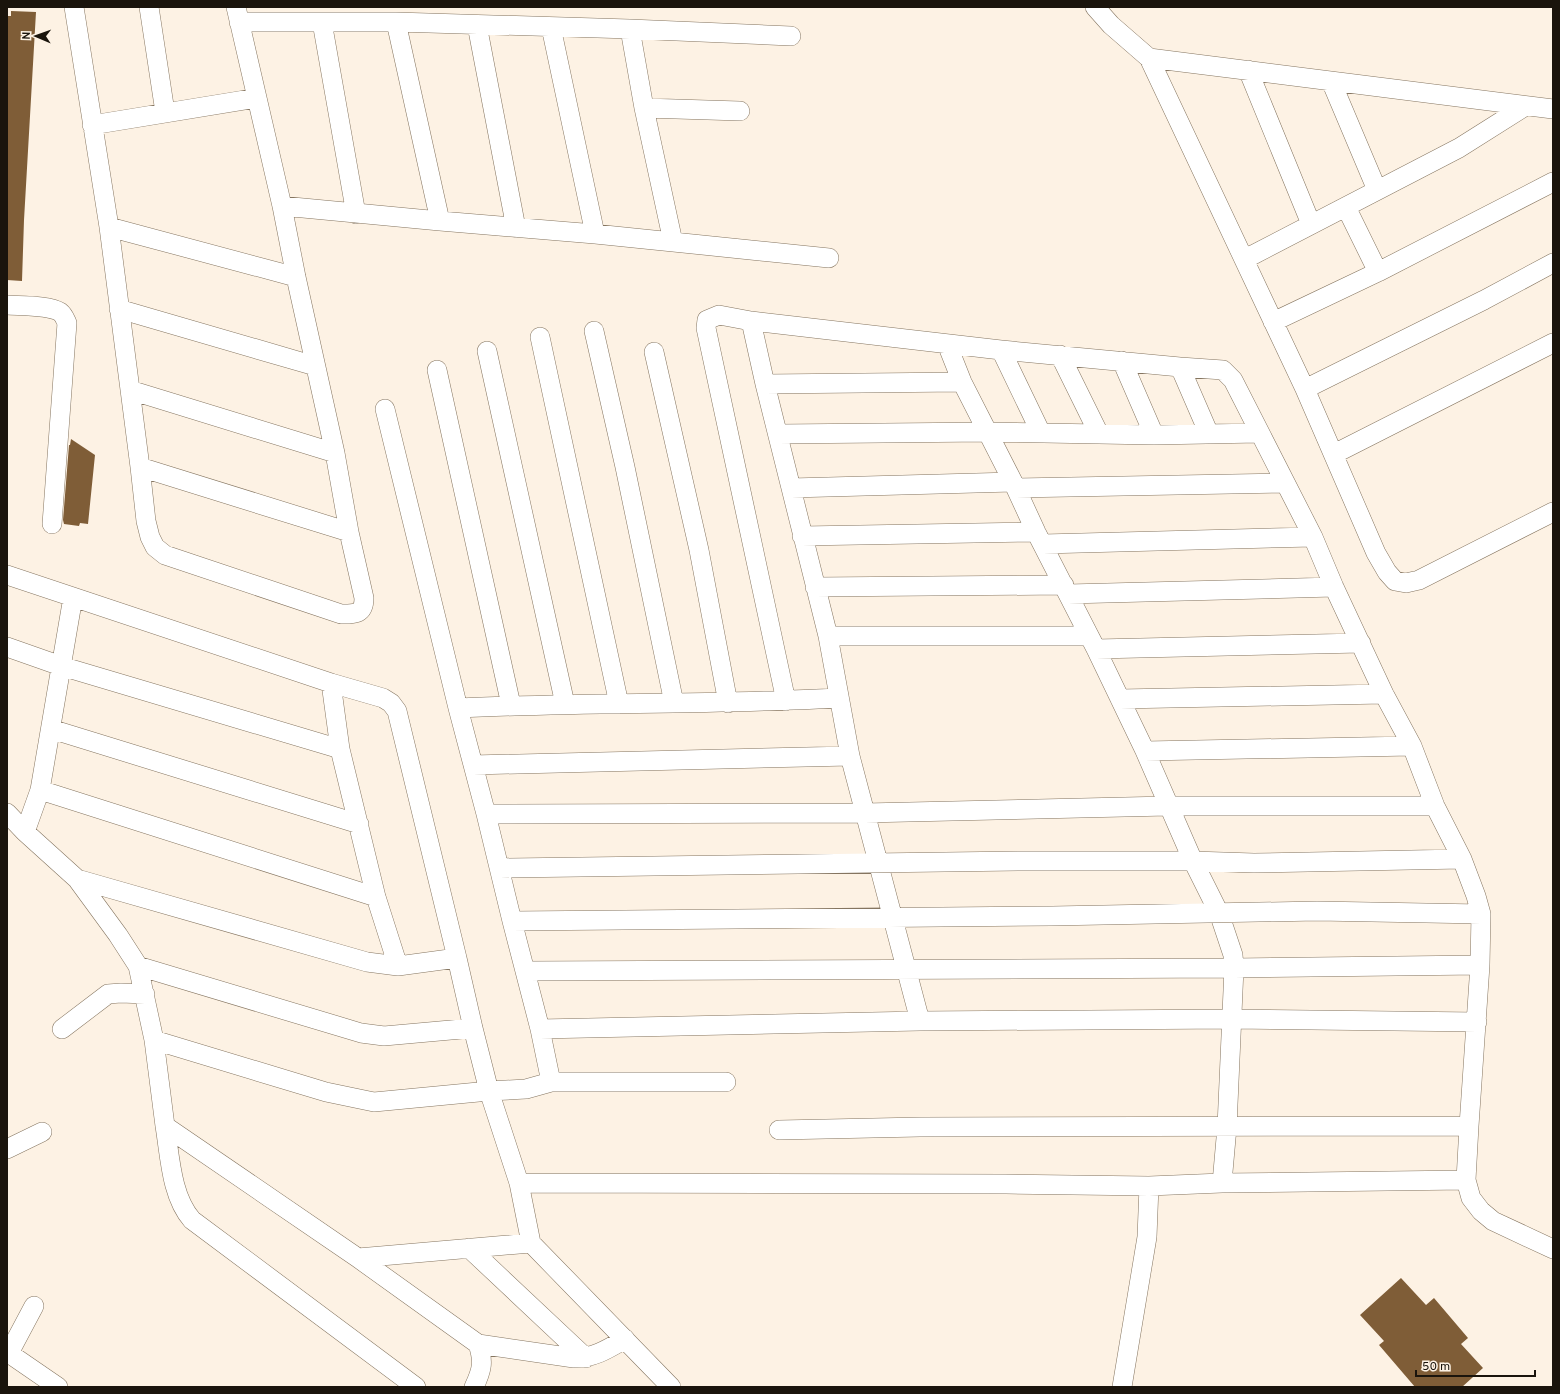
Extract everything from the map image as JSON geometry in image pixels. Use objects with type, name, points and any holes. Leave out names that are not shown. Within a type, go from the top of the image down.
[{"type":"street","points":[[74,7],[109,227],[146,521],[150,536],[155,547],[165,555],[341,614],[355,614],[361,610],[364,605],[348,532],[335,453],[315,366],[282,206],[238,14],[322,22],[396,22],[630,29],[790,36]]},
{"type":"street","points":[[149,7],[164,112]]},
{"type":"street","points":[[1095,7],[1110,25],[1149,58],[1245,259],[1334,454],[1376,553],[1387,572],[1395,580],[1406,583],[1420,580],[1553,512]]},
{"type":"street","points":[[322,22],[356,214]]},
{"type":"street","points":[[396,22],[440,222]]},
{"type":"street","points":[[477,25],[516,228]]},
{"type":"street","points":[[551,27],[595,234]]},
{"type":"street","points":[[630,29],[644,108],[673,242]]},
{"type":"street","points":[[1149,58],[1524,107],[1553,109]]},
{"type":"street","points":[[1248,70],[1311,224]]},
{"type":"street","points":[[1331,81],[1377,190]]},
{"type":"street","points":[[92,125],[164,112],[257,98]]},
{"type":"street","points":[[1245,259],[1459,148],[1524,107]]},
{"type":"street","points":[[644,108],[740,111]]},
{"type":"street","points":[[1273,322],[1378,272],[1553,182]]},
{"type":"street","points":[[282,206],[440,222],[595,234],[829,258]]},
{"type":"street","points":[[1346,207],[1378,272]]},
{"type":"street","points":[[109,227],[296,277]]},
{"type":"street","points":[[1305,389],[1484,300],[1553,263]]},
{"type":"street","points":[[7,305],[51,308],[64,315],[67,323],[52,524]]},
{"type":"street","points":[[119,309],[315,366]]},
{"type":"street","points":[[786,701],[706,328],[707,320],[719,315],[751,321],[1001,350],[1223,370],[1232,380],[1313,537],[1334,587],[1384,694],[1412,746],[1436,806],[1462,859],[1476,896],[1481,914],[1477,1022],[1466,1180],[1471,1198],[1481,1211],[1493,1221],[1553,1248]]},
{"type":"street","points":[[751,321],[802,536],[828,636],[838,698],[850,756],[877,864],[920,1021]]},
{"type":"street","points":[[594,331],[625,467],[674,703]]},
{"type":"street","points":[[540,337],[619,704]]},
{"type":"street","points":[[1334,454],[1553,343]]},
{"type":"street","points":[[947,344],[962,382],[1120,699],[1193,861],[1219,913],[1233,955],[1234,968],[1227,1127],[1222,1183]]},
{"type":"street","points":[[1001,350],[1041,433]]},
{"type":"street","points":[[487,351],[565,704]]},
{"type":"street","points":[[654,352],[699,550],[728,703]]},
{"type":"street","points":[[1060,355],[1099,434]]},
{"type":"street","points":[[1122,362],[1154,435]]},
{"type":"street","points":[[1180,367],[1209,434]]},
{"type":"street","points":[[437,370],[511,705]]},
{"type":"street","points":[[765,384],[962,382]]},
{"type":"street","points":[[130,390],[335,453]]},
{"type":"street","points":[[385,409],[458,708],[474,765],[524,971],[540,1029],[551,1082]]},
{"type":"street","points":[[778,434],[988,432],[1154,435],[1259,433]]},
{"type":"street","points":[[140,467],[348,532]]},
{"type":"street","points":[[791,488],[1285,483]]},
{"type":"street","points":[[802,536],[1039,538],[1313,537]]},
{"type":"street","points":[[7,575],[331,683],[383,698],[391,703],[397,711],[489,1091],[519,1183],[530,1243],[671,1387]]},
{"type":"street","points":[[815,587],[1066,590],[1334,587]]},
{"type":"street","points":[[25,832],[40,790],[73,597]]},
{"type":"street","points":[[828,636],[1092,642],[1361,643]]},
{"type":"street","points":[[7,646],[62,666],[340,749]]},
{"type":"street","points":[[331,683],[340,749],[376,897],[398,966]]},
{"type":"street","points":[[1120,699],[1384,694]]},
{"type":"street","points":[[458,708],[565,704],[728,703],[838,698]]},
{"type":"street","points":[[51,730],[359,824]]},
{"type":"street","points":[[1144,751],[1412,746]]},
{"type":"street","points":[[474,765],[850,756]]},
{"type":"street","points":[[40,790],[376,897]]},
{"type":"street","points":[[486,814],[865,813],[1168,806],[1436,806]]},
{"type":"street","points":[[7,813],[25,832],[77,879],[114,929],[138,966],[154,1040],[165,1126],[176,1192],[184,1211],[192,1220],[416,1387]]},
{"type":"street","points":[[500,868],[1020,861],[1254,862],[1462,859]]},
{"type":"street","points":[[77,879],[367,962],[398,966],[457,958]]},
{"type":"street","points":[[512,921],[1317,911],[1481,914]]},
{"type":"street","points":[[524,971],[1234,968],[1480,965]]},
{"type":"street","points":[[138,966],[361,1033],[384,1036],[473,1028]]},
{"type":"street","points":[[62,1029],[108,994],[145,994]]},
{"type":"street","points":[[540,1029],[920,1021],[1232,1019],[1477,1022]]},
{"type":"street","points":[[154,1040],[326,1092],[374,1102],[526,1089],[551,1082],[726,1082]]},
{"type":"street","points":[[165,1126],[358,1258],[478,1344],[574,1358],[586,1358],[598,1354],[625,1339]]},
{"type":"street","points":[[778,1130],[920,1127],[1469,1126]]},
{"type":"street","points":[[7,1149],[42,1132]]},
{"type":"street","points":[[519,1183],[1006,1184],[1149,1186],[1222,1183],[1466,1180]]},
{"type":"street","points":[[1122,1387],[1147,1237],[1149,1186]]},
{"type":"street","points":[[358,1258],[530,1243]]},
{"type":"street","points":[[470,1248],[586,1358]]},
{"type":"street","points":[[34,1306],[8,1352],[58,1387]]},
{"type":"street","points":[[474,1387],[480,1374],[482,1364],[478,1344]]},
{"type":"building","points":[[11,11],[36,12],[22,281],[7,280],[7,16],[11,16]]},
{"type":"building","points":[[71,439],[95,455],[88,524],[80,523],[79,526],[64,524],[63,520],[69,445]]},
{"type":"building","points":[[1401,1278],[1426,1305],[1434,1298],[1468,1338],[1461,1344],[1483,1368],[1462,1387],[1415,1387],[1379,1345],[1384,1341],[1360,1315]]}]
